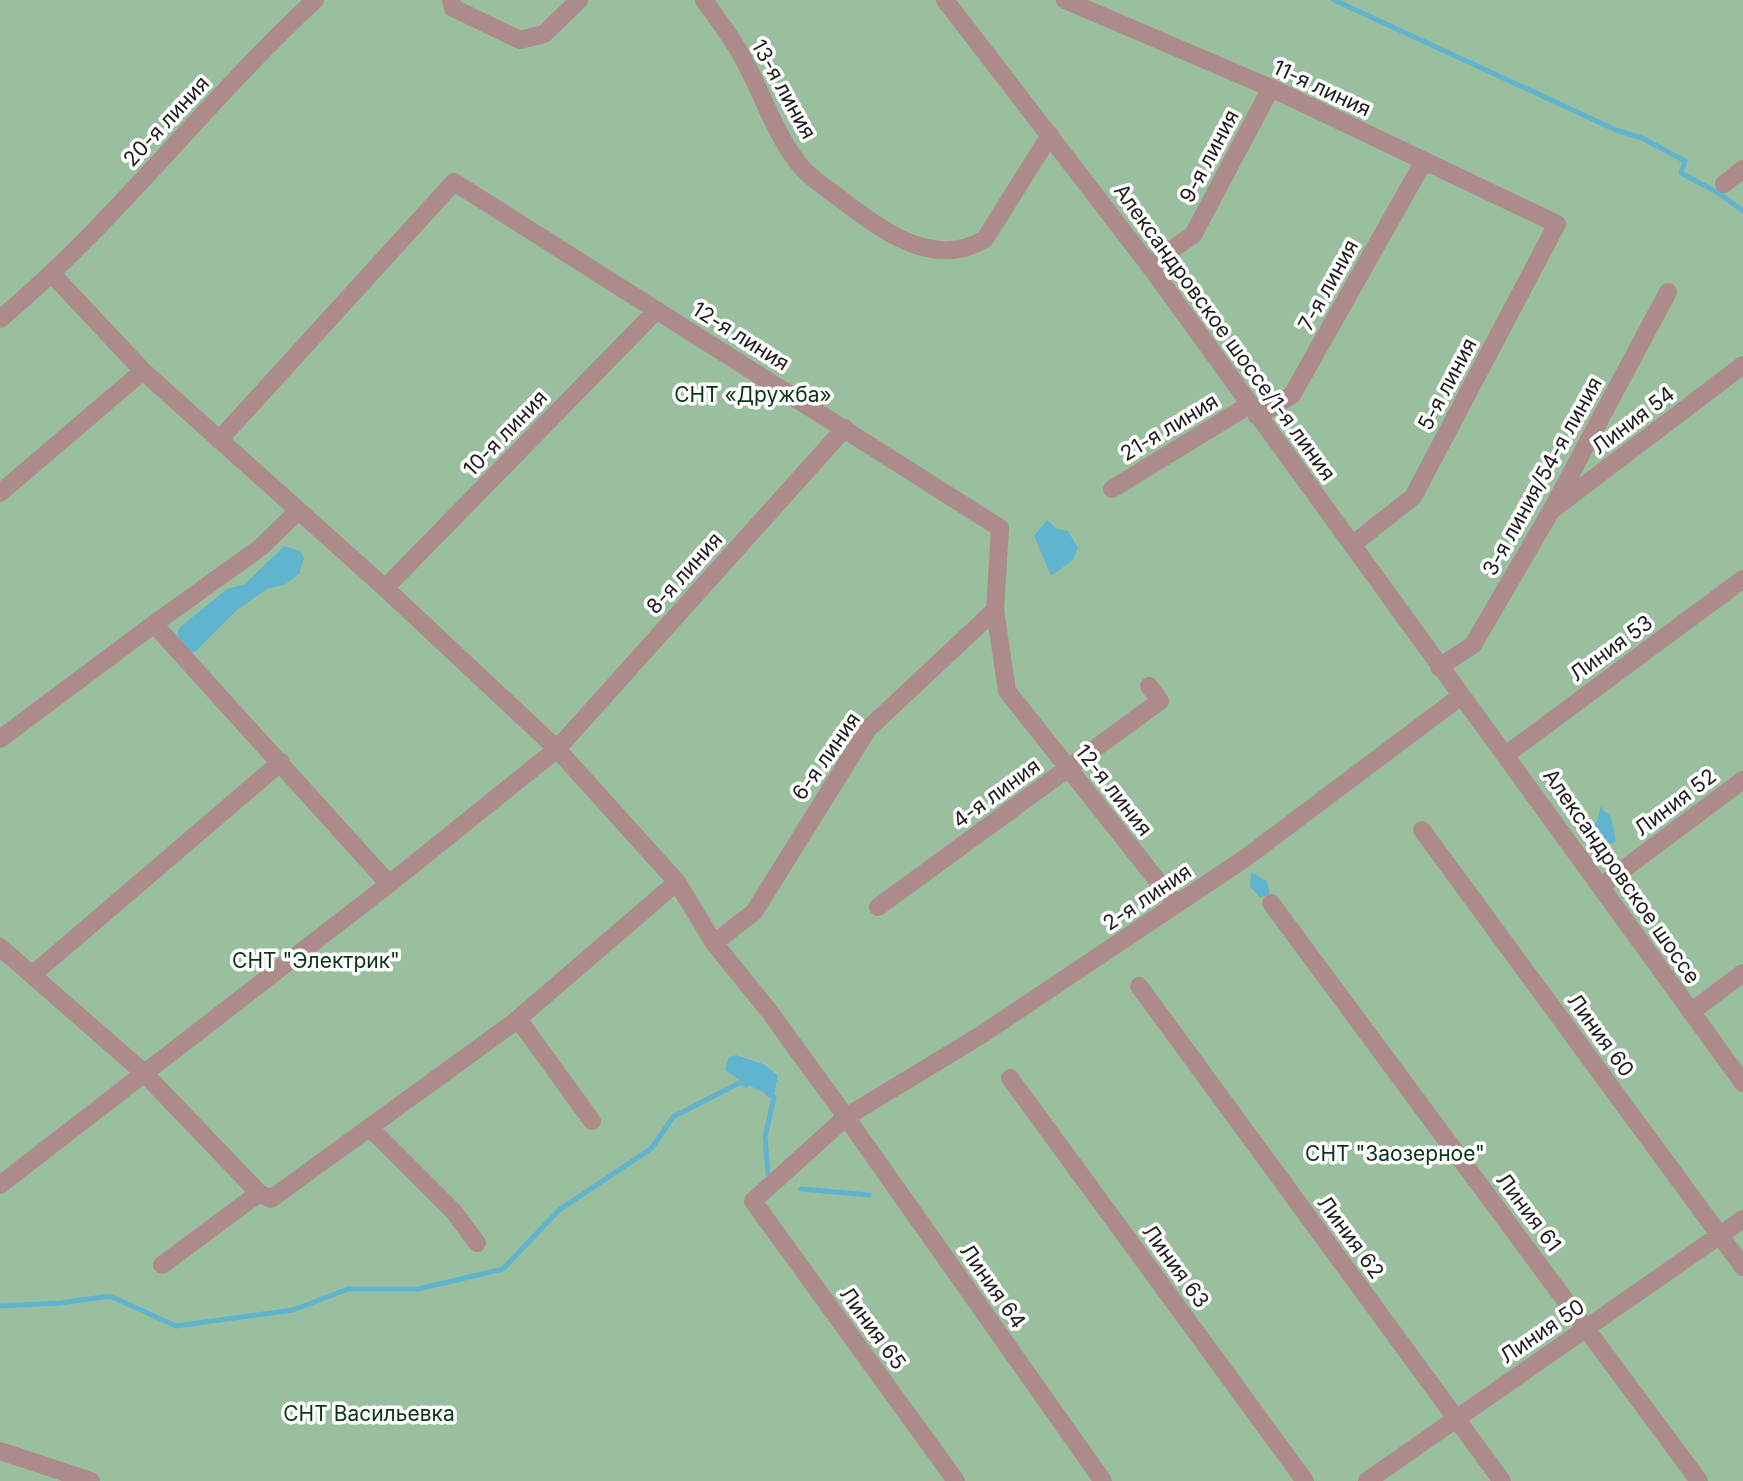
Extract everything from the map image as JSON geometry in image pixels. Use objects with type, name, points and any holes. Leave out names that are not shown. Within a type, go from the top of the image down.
[{"type":"street","name":"20-я линия","points":[[0,319],[53,275],[272,39],[315,0]]},
{"type":"street","points":[[451,0],[453,8],[520,40],[544,34],[579,0]]},
{"type":"street","name":"13-я линия","points":[[704,0],[744,60],[787,145],[804,169],[886,233],[913,244],[944,251],[974,246],[985,239],[1050,135]]},
{"type":"street","name":"Александровское шоссе/1-я линия","points":[[946,0],[1149,265],[1461,696]]},
{"type":"street","name":"11-я линия","points":[[1065,0],[1271,88],[1557,224]]},
{"type":"street","name":"9-я линия","points":[[1149,265],[1193,235],[1271,88]]},
{"type":"street","name":"7-я линия","points":[[1253,410],[1292,395],[1424,161]]},
{"type":"street","points":[[1724,184],[1743,169]]},
{"type":"street","name":"12-я линия","points":[[219,440],[454,183],[1000,528],[995,610],[1007,691],[1175,904]]},
{"type":"street","name":"5-я линия","points":[[1353,544],[1413,497],[1557,224]]},
{"type":"street","name":"Линия 64","points":[[53,275],[143,371],[385,588],[557,749],[677,882],[714,943],[765,1006],[846,1117],[1103,1481]]},
{"type":"street","name":"3-я линия/54-я линия","points":[[1439,667],[1473,645],[1551,511],[1668,292]]},
{"type":"street","name":"10-я линия","points":[[385,588],[657,310]]},
{"type":"street","name":"Линия 54","points":[[1551,511],[1743,365]]},
{"type":"street","points":[[0,493],[143,371]]},
{"type":"street","name":"21-я линия","points":[[1112,489],[1253,410]]},
{"type":"street","name":"8-я линия","points":[[0,1185],[389,884],[557,749],[845,428]]},
{"type":"street","points":[[0,739],[261,547],[298,511]]},
{"type":"street","name":"Линия 53","points":[[1507,754],[1743,579]]},
{"type":"street","name":"6-я линия","points":[[714,943],[754,912],[868,729],[995,610]]},
{"type":"street","points":[[154,624],[389,884]]},
{"type":"street","name":"4-я линия","points":[[878,907],[1160,701],[1149,686]]},
{"type":"street","name":"Александровское шоссе","points":[[1461,696],[1507,754],[1743,1083]]},
{"type":"street","name":"2-я линия","points":[[752,1201],[846,1117],[981,1035],[1244,859],[1461,696]]},
{"type":"street","points":[[32,975],[281,762]]},
{"type":"street","name":"Линия 52","points":[[1601,886],[1743,780]]},
{"type":"street","name":"Линия 60","points":[[1422,830],[1743,1268]]},
{"type":"street","points":[[0,947],[143,1072],[259,1193],[271,1199],[518,1019],[677,882]]},
{"type":"street","name":"Линия 61","points":[[1271,903],[1699,1481]]},
{"type":"street","points":[[1691,1012],[1743,973]]},
{"type":"street","name":"Линия 62","points":[[1139,986],[1502,1481]]},
{"type":"street","points":[[518,1019],[592,1121]]},
{"type":"street","name":"Линия 63","points":[[1010,1078],[1305,1481]]},
{"type":"street","points":[[370,1128],[454,1212],[477,1243]]},
{"type":"street","points":[[163,1265],[259,1193]]},
{"type":"street","name":"Линия 65","points":[[752,1201],[956,1481]]},
{"type":"street","name":"Линия 50","points":[[1367,1481],[1743,1219]]},
{"type":"street","points":[[0,1451],[61,1476],[91,1481]]},
{"type":"green space","points":[[0,0],[1743,0],[1743,1481],[0,1481]],"holes":[[[737,1055],[764,1064],[778,1075],[774,1096],[741,1082],[726,1070]]]},
{"type":"water","points":[[1047,520],[1057,529],[1068,531],[1078,548],[1073,560],[1051,576],[1034,536]]},
{"type":"water","points":[[284,546],[300,551],[304,558],[299,574],[286,584],[267,589],[237,610],[195,652],[189,652],[177,635],[179,628],[227,589],[245,584]]},
{"type":"water","points":[[1601,806],[1604,812],[1610,814],[1614,828],[1615,842],[1610,844],[1603,840],[1602,833],[1595,833],[1588,826],[1597,822]]},
{"type":"water","points":[[1251,872],[1267,881],[1270,893],[1260,898],[1250,886]]},
{"type":"water","points":[[737,1055],[764,1064],[778,1075],[774,1097],[741,1082],[725,1070],[729,1057]]},
{"type":"waterway","points":[[1334,0],[1616,130],[1642,138],[1685,161],[1681,173],[1720,194],[1743,211]]},
{"type":"waterway","points":[[0,1306],[60,1303],[110,1296],[176,1326],[293,1310],[348,1289],[418,1289],[503,1269],[559,1210],[652,1148],[673,1117],[741,1082],[746,1085]]},
{"type":"waterway","points":[[768,1094],[774,1097],[765,1137],[768,1174]]},
{"type":"waterway","points":[[801,1189],[869,1195]]},
{"type":"park label","name":"СНТ «Дружба»","points":[[753,394]]},
{"type":"park label","name":"СНТ \"Электрик\"","points":[[316,960]]},
{"type":"park label","name":"СНТ \"Заозерное\"","points":[[1395,1153]]},
{"type":"park label","name":"СНТ Васильевка","points":[[369,1413]]}]
